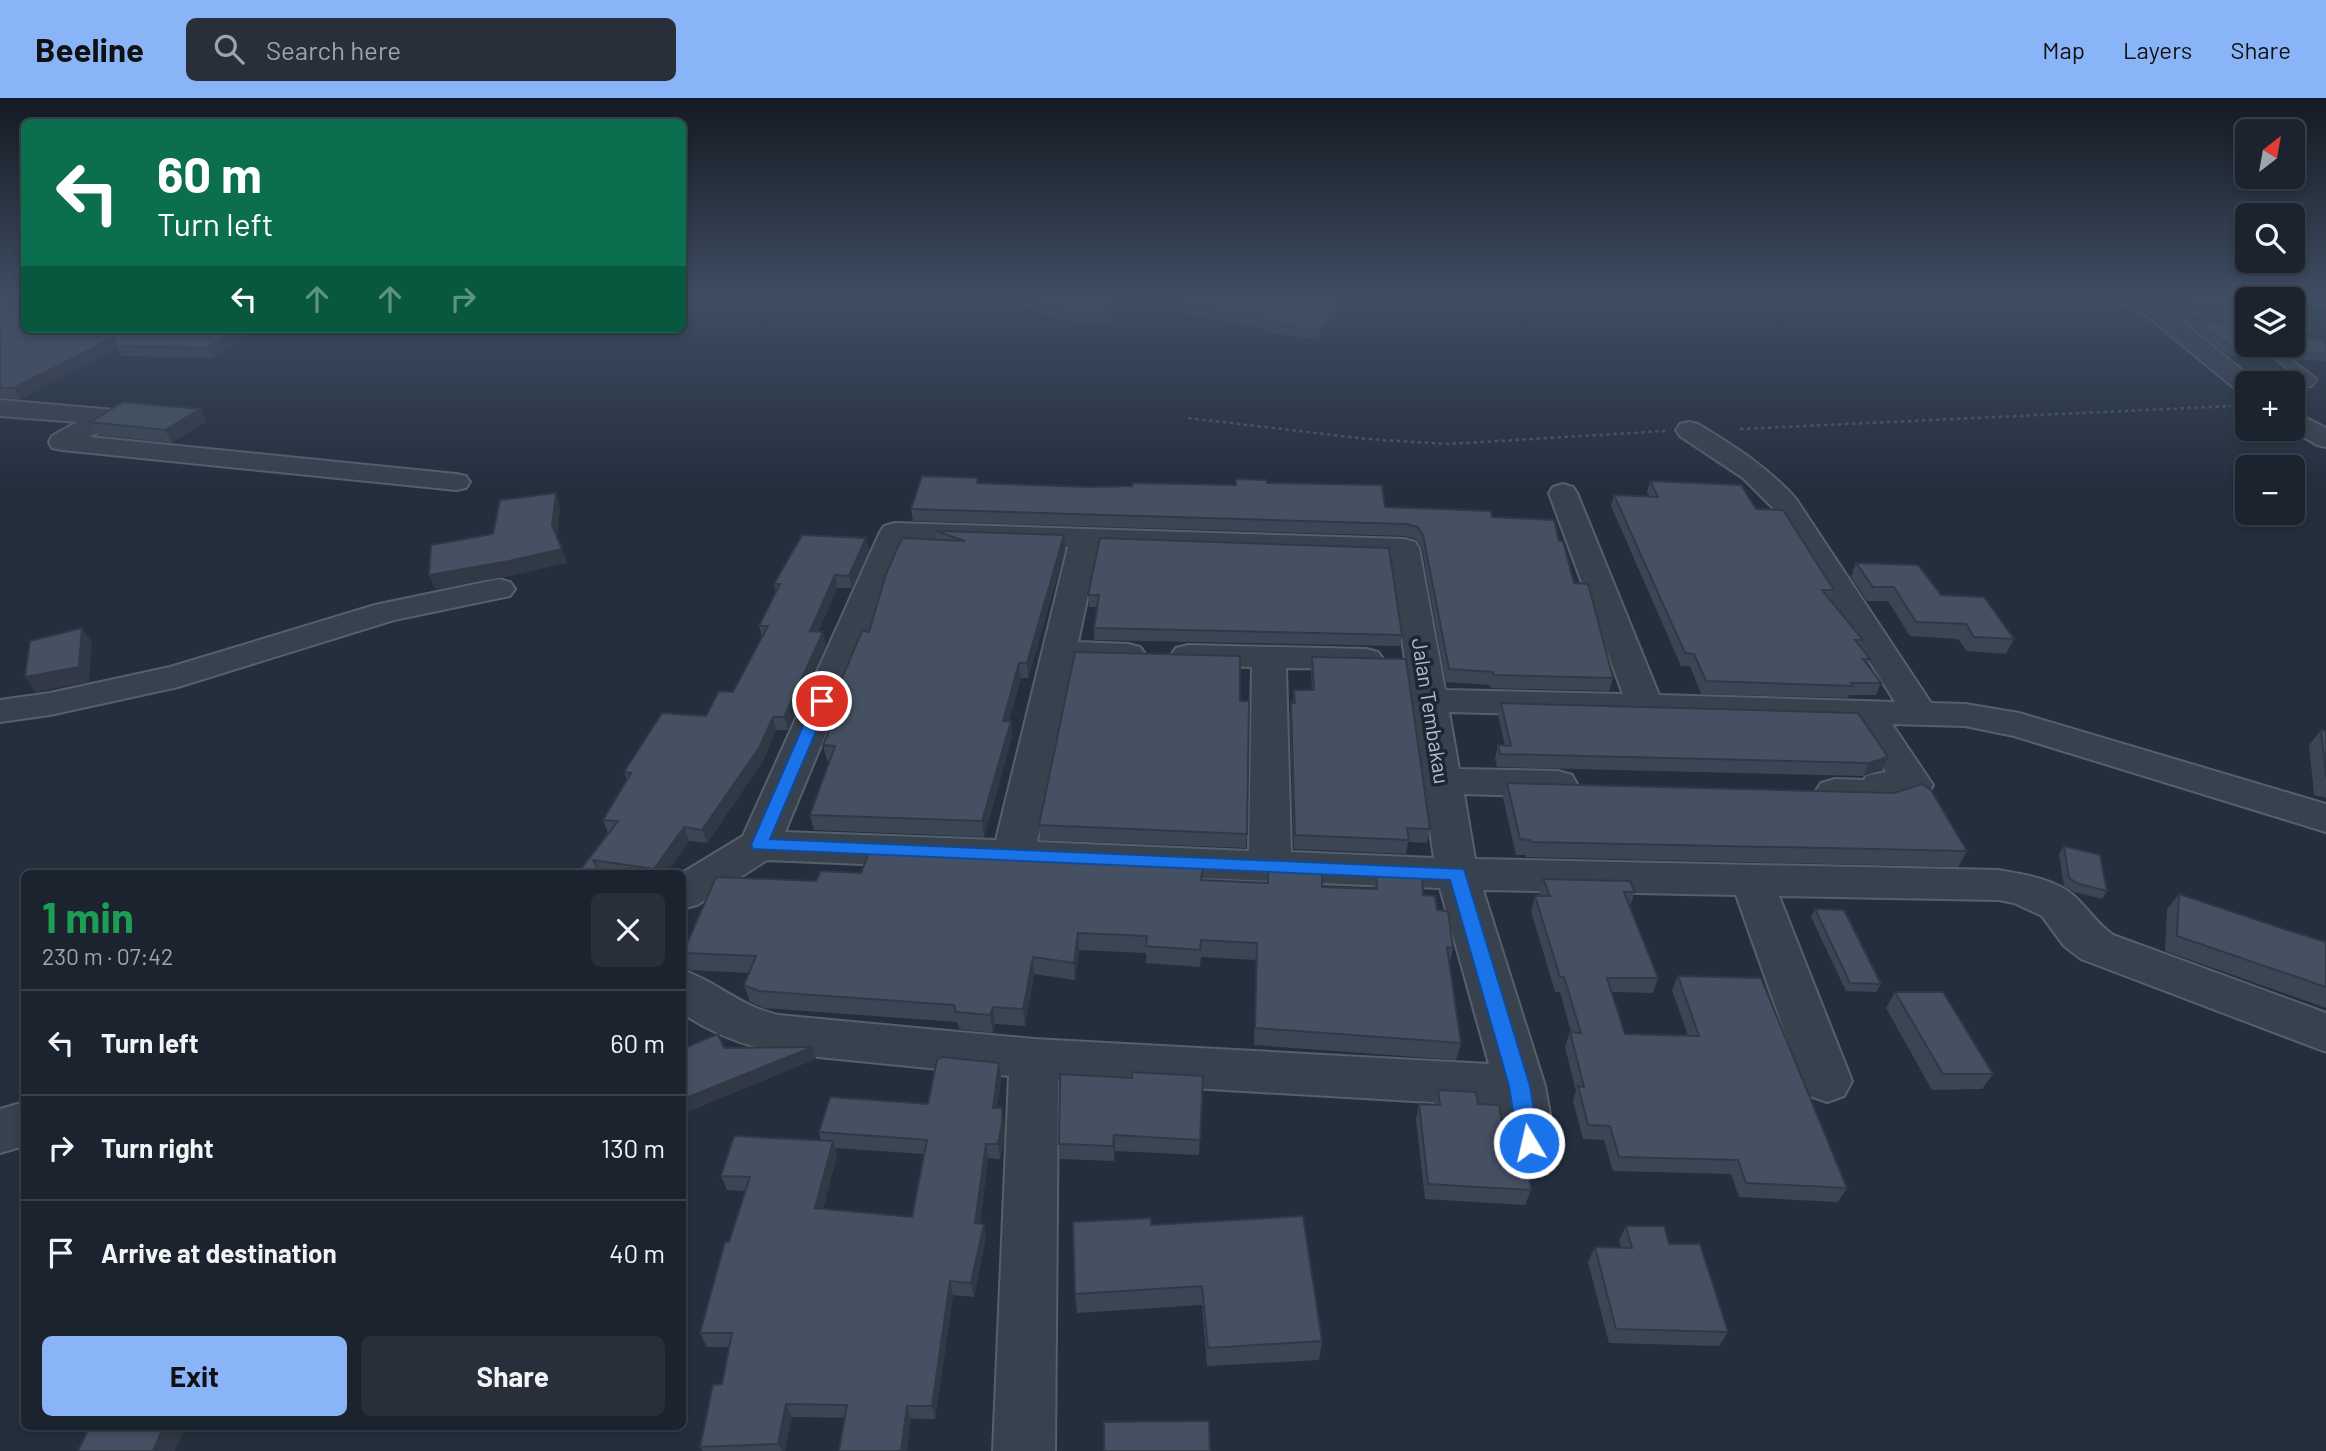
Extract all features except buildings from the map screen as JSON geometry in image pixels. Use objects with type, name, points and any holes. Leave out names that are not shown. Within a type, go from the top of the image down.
[{"type":"street","points":[[2215,360],[2235,376]]},
{"type":"street","points":[[0,408],[105,416],[62,442],[456,482]]},
{"type":"street","points":[[2305,427],[2326,439]]},
{"type":"street","points":[[1689,430],[1759,475],[1779,496],[1920,713]]},
{"type":"street","points":[[1563,493],[1645,705]]},
{"type":"street","points":[[686,891],[759,845],[895,532],[1085,539],[1013,856]]},
{"type":"street","name":"Jalan Tembakau","points":[[1085,539],[1404,548],[1457,874],[1520,1086],[1529,1143]]},
{"type":"street","points":[[0,710],[50,704],[178,676],[387,612],[499,589]]},
{"type":"street","points":[[1060,652],[1421,660]]},
{"type":"street","points":[[1269,657],[1270,866]]},
{"type":"street","points":[[1427,700],[1965,715],[2019,725],[2326,818]]},
{"type":"street","points":[[1803,791],[1886,793],[1880,785],[1914,785],[1865,712]]},
{"type":"street","points":[[1441,781],[1594,785]]},
{"type":"street","points":[[759,845],[1457,874],[1999,886],[2023,890],[2057,905],[2080,934],[2104,951],[2326,1033]]},
{"type":"street","points":[[1752,880],[1827,1081]]},
{"type":"street","points":[[686,991],[715,1012],[744,1027],[778,1034],[1034,1059],[1520,1086]]},
{"type":"street","points":[[1024,1451],[1034,1059]]},
{"type":"street","points":[[0,1131],[21,1125]]},
{"type":"lane","points":[[2284,360],[2299,371]]},
{"type":"route","points":[[822,701],[759,845],[1457,874],[1520,1086],[1529,1143]]}]
